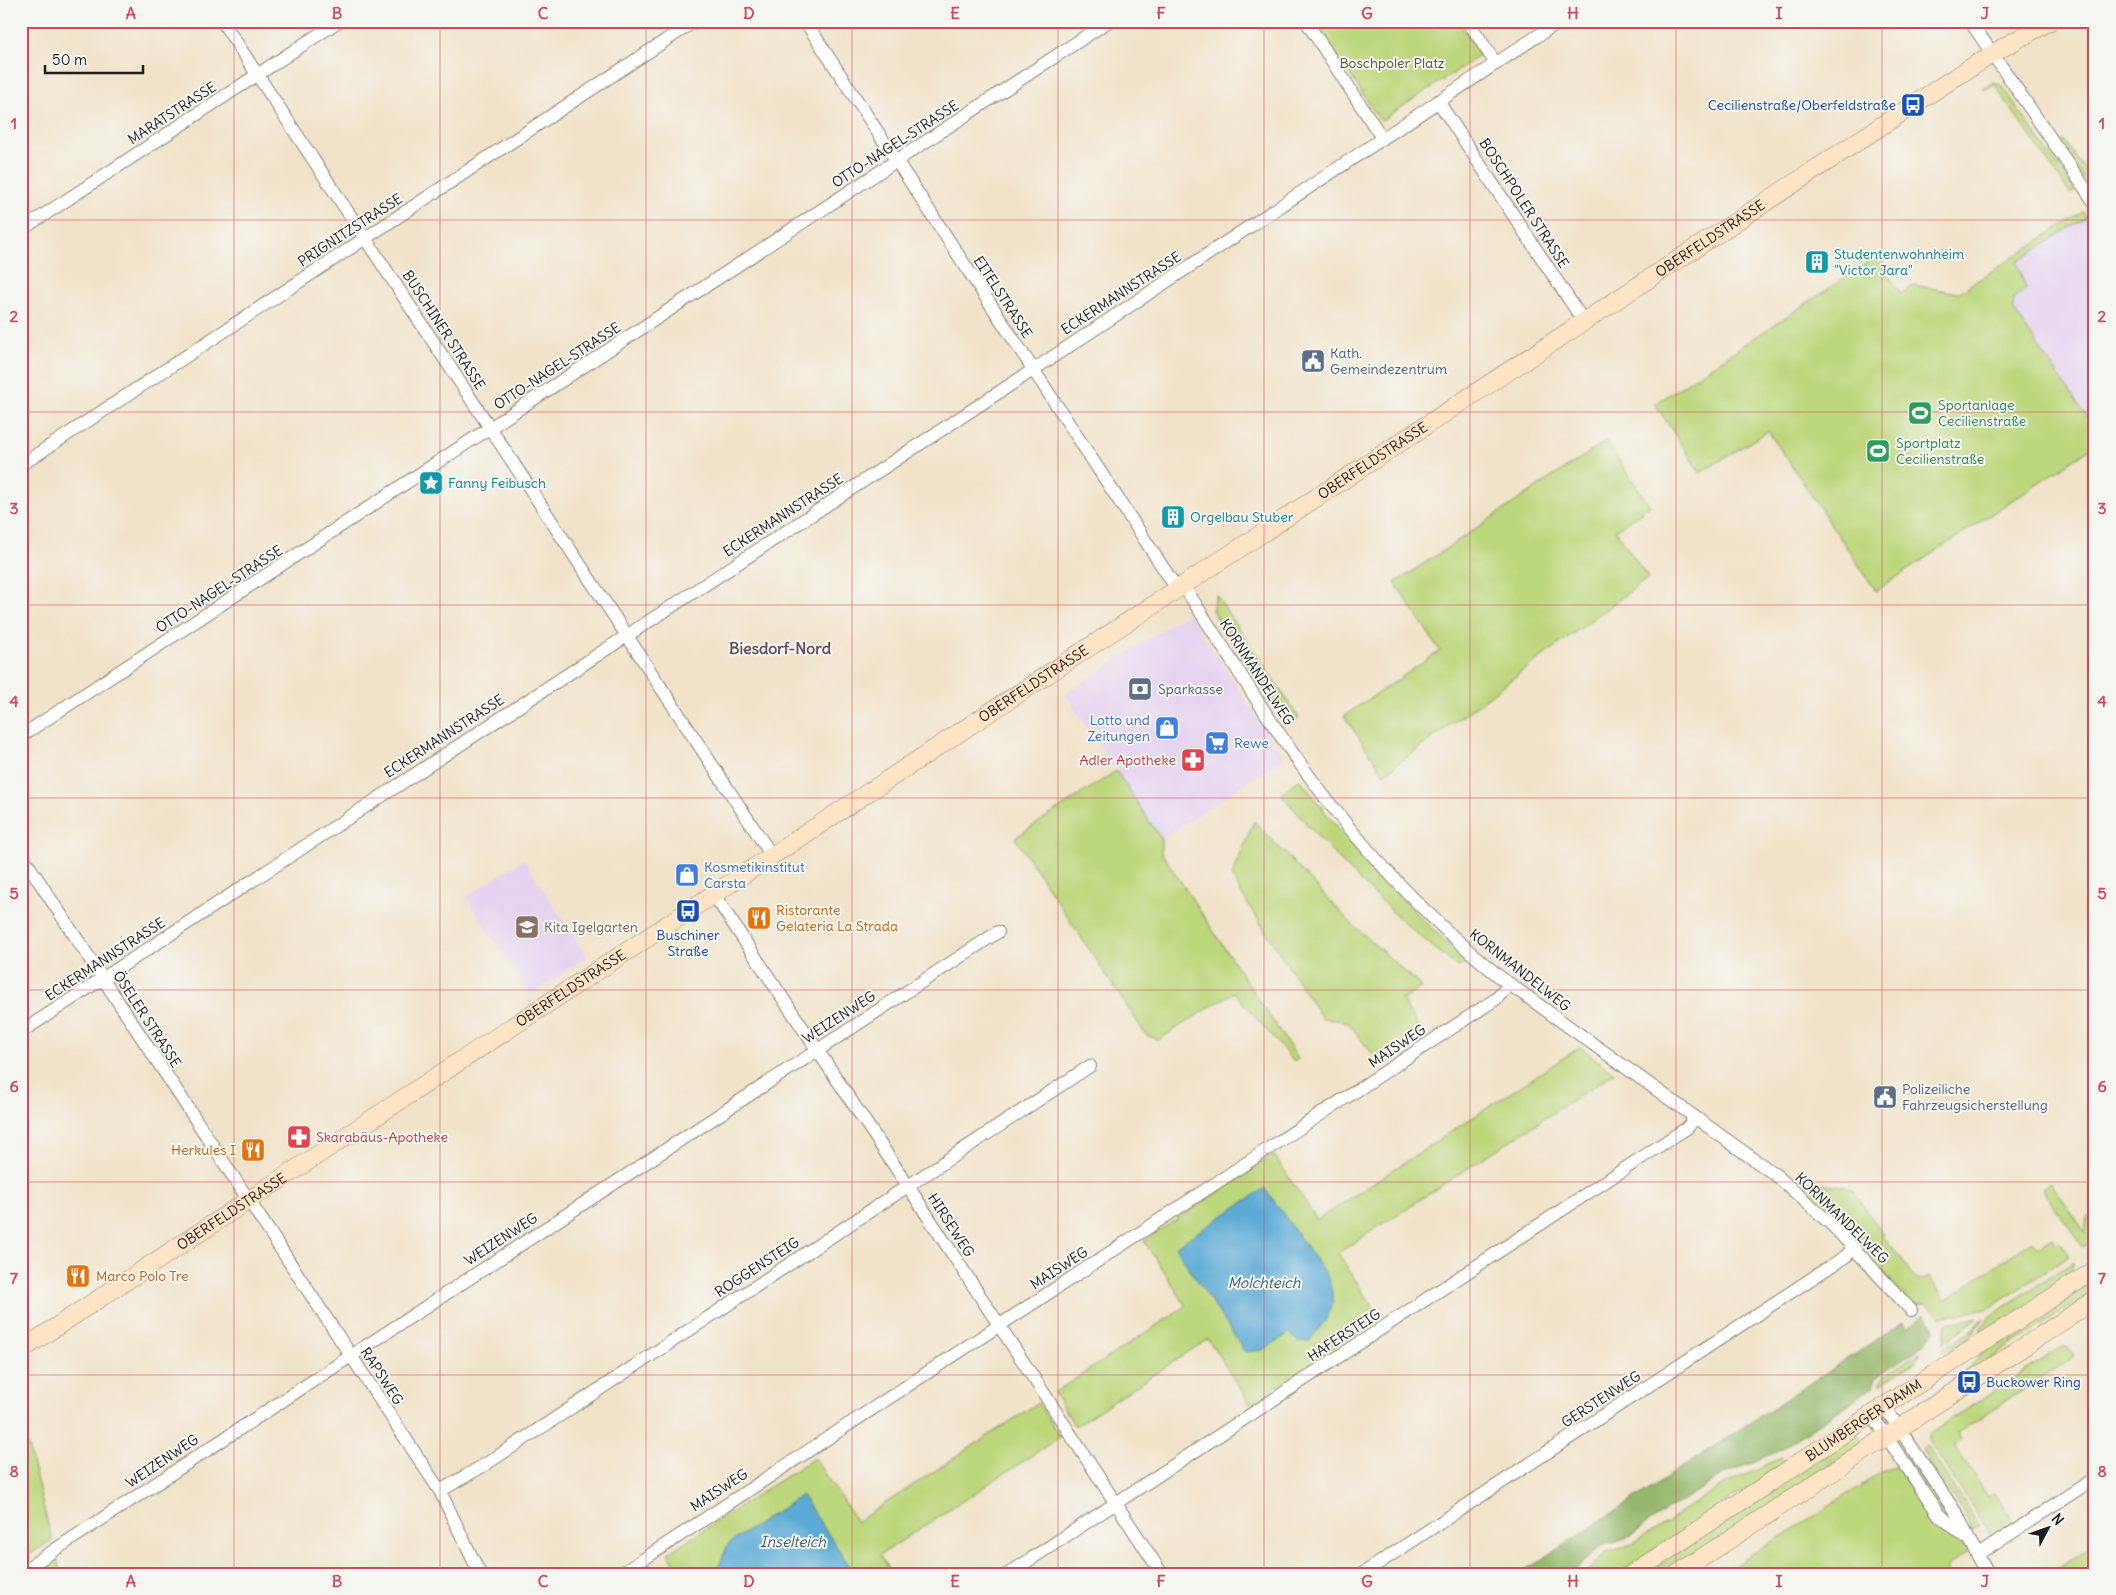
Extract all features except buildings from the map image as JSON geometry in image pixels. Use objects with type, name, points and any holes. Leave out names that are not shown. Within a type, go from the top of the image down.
[{"type":"street","name":"BUSCHINER STRASSE","points":[[222,21],[772,856]]},
{"type":"street","name":"MARATSTRASSE","points":[[21,230],[339,21]]},
{"type":"street","name":"PRIGNITZSTRASSE","points":[[21,465],[695,21]]},
{"type":"street","name":"EITELSTRASSE","points":[[804,21],[1033,370],[1180,587]]},
{"type":"street","name":"OTTO-NAGEL-STRASSE","points":[[21,736],[1109,21]]},
{"type":"street","points":[[1306,21],[1382,138]]},
{"type":"street","points":[[1468,21],[1496,64]]},
{"type":"street","name":"ECKERMANNSTRASSE","points":[[21,1032],[1033,370],[1560,21]]},
{"type":"street","points":[[1970,21],[2095,203]]},
{"type":"street","name":"OBERFELDSTRASSE","points":[[21,1350],[1992,54],[2050,21]]},
{"type":"street","name":"BOSCHPOLER STRASSE","points":[[1438,101],[1584,322]]},
{"type":"street","name":"KORNMANDELWEG","points":[[1180,587],[1304,769],[1388,870],[1422,906],[1476,958],[1510,984],[1772,1172],[1826,1219],[1911,1310]]},
{"type":"street","name":"ÖSELER STRASSE","points":[[21,854],[248,1200]]},
{"type":"street","name":"HIRSEWEG","points":[[714,895],[908,1186],[1162,1574]]},
{"type":"street","name":"WEIZENWEG","points":[[21,1572],[998,932]]},
{"type":"street","name":"MAISWEG","points":[[620,1574],[1496,999],[1510,984]]},
{"type":"street","name":"ROGGENSTEIG","points":[[440,1491],[492,1460],[1090,1066]]},
{"type":"street","name":"HAFERSTEIG","points":[[1008,1574],[1676,1135],[1695,1118]]},
{"type":"street","name":"RAPSWEG","points":[[248,1200],[440,1491],[480,1574]]},
{"type":"street","name":"GERSTENWEG","points":[[1362,1574],[1846,1256],[1854,1248]]},
{"type":"street","name":"BLUMBERGER DAMM","points":[[1632,1574],[2095,1270]]},
{"type":"street","name":"BLUMBERGER DAMM","points":[[1677,1574],[2095,1300]]},
{"type":"street","points":[[1878,1411],[1939,1515],[1968,1538],[1988,1574]]},
{"type":"street","points":[[1978,1555],[2095,1478]]},
{"type":"shaded area","points":[[2086,217],[2095,229],[2095,429],[2013,309],[2013,298],[2026,289],[2017,262]]},
{"type":"shaded area","points":[[1188,613],[1284,758],[1161,839],[1065,694]]},
{"type":"shaded area","name":"Kita Igelgarten","points":[[524,859],[587,957],[530,995],[466,897]]},
{"type":"green space","name":"Boschpoler Platz","points":[[1315,21],[1458,21],[1479,53],[1478,57],[1382,120],[1379,119]]},
{"type":"green space","points":[[1993,82],[2001,84],[2075,191],[2071,195],[1994,84],[1984,90],[1983,88]]},
{"type":"green space","points":[[2064,140],[2095,186],[2095,195],[2059,144]]},
{"type":"green space","name":"Sportanlage Cecilienstraße","points":[[2083,212],[2086,217],[2017,262],[2026,289],[2014,298],[2013,309],[2095,429],[2095,445],[1876,591],[1768,431],[1700,473],[1655,404],[1876,257],[1901,294],[1914,285],[1958,293]]},
{"type":"green space","points":[[1606,441],[1650,506],[1615,530],[1648,578],[1384,774],[1344,716],[1440,651],[1395,583]]},
{"type":"green space","points":[[1216,595],[1299,718],[1287,725],[1212,610]]},
{"type":"green space","points":[[1116,771],[1161,839],[1161,852],[1298,1059],[1294,1062],[1234,992],[1158,1040],[1146,1035],[1015,838]]},
{"type":"green space","points":[[1300,779],[1358,852],[1422,919],[1467,961],[1458,967],[1434,948],[1387,907],[1322,841],[1281,794]]},
{"type":"green space","points":[[1254,821],[1353,925],[1422,987],[1402,1000],[1420,1030],[1376,1059],[1348,1022],[1322,1018],[1240,892],[1232,876]]},
{"type":"green space","points":[[1580,1047],[1614,1073],[1338,1253],[1380,1318],[1250,1404],[1208,1339],[1075,1426],[1054,1393],[1186,1306],[1144,1241],[1274,1155],[1317,1220]]},
{"type":"green space","points":[[1808,1182],[1843,1186],[1853,1191],[1912,1275],[1919,1281],[1929,1277],[1945,1300],[2032,1241],[2038,1248],[2053,1238],[2056,1243],[2059,1241],[2069,1256],[1988,1309],[1940,1317],[1927,1304],[1913,1305],[1803,1191]]},
{"type":"green space","points":[[2050,1182],[2085,1232],[2087,1218],[2095,1213],[2095,1239],[2083,1247],[2041,1188]]},
{"type":"green space","points":[[2073,1262],[2072,1276],[1973,1339],[1990,1316]]},
{"type":"green space","points":[[2095,1281],[2095,1290],[1912,1410],[1911,1408],[1967,1370],[1980,1355]]},
{"type":"green space","points":[[1925,1314],[1936,1329],[1924,1345],[1874,1379],[1874,1387],[1778,1451],[1723,1475],[1655,1518],[1631,1536],[1599,1547],[1571,1574],[1520,1574],[1903,1322],[1908,1328]]},
{"type":"green space","points":[[1978,1318],[1944,1343],[1946,1323]]},
{"type":"green space","points":[[1984,1319],[1967,1339],[1943,1354],[1943,1349]]},
{"type":"green space","points":[[2066,1344],[2074,1356],[1957,1433],[1961,1440],[1954,1445],[1988,1497],[1995,1493],[2010,1516],[2012,1523],[1992,1537],[1928,1440],[1928,1435]]},
{"type":"green space","points":[[1921,1352],[1914,1363],[1881,1384],[1879,1382],[1885,1376]]},
{"type":"green space","points":[[1038,1403],[1060,1437],[880,1555],[891,1574],[682,1574],[668,1553],[814,1458],[857,1522]]},
{"type":"green space","points":[[21,1419],[52,1540],[26,1557],[21,1540]]},
{"type":"green space","points":[[1858,1435],[1863,1444],[1666,1574],[1645,1574]]},
{"type":"green space","points":[[1926,1445],[1979,1526],[1979,1528],[1971,1533],[1967,1518],[1921,1449]]},
{"type":"green space","points":[[1911,1455],[1946,1509],[1946,1513],[1944,1513],[1906,1459]]},
{"type":"green space","points":[[1781,1458],[1785,1464],[1617,1574],[1586,1574],[1606,1553],[1632,1544],[1726,1483]]},
{"type":"green space","points":[[1897,1465],[1938,1524],[1960,1540],[1967,1552],[1945,1568],[1948,1574],[1722,1574],[1884,1471]]},
{"type":"green space","points":[[2095,1544],[2095,1574],[2054,1574],[2054,1571]]},
{"type":"green space","points":[[57,1559],[61,1574],[35,1574]]},
{"type":"water","name":"Molchteich","points":[[1265,1188],[1329,1279],[1334,1301],[1326,1319],[1310,1341],[1298,1342],[1290,1333],[1263,1350],[1245,1352],[1175,1247]]},
{"type":"water","name":"Inselteich","points":[[802,1495],[855,1574],[720,1574],[718,1568],[728,1544]]},
{"type":"place","name":"Cecilienstraße/Oberfeldstraße","points":[[1913,105]]},
{"type":"place","name":"Studentenwohnheim \"Victor Jara\"","points":[[1817,262]]},
{"type":"place","name":"Kath. Gemeindezentrum","points":[[1313,361]]},
{"type":"place","name":"Sportanlage Cecilienstraße","points":[[1920,413]]},
{"type":"place","name":"Sportplatz Cecilienstraße","points":[[1878,451]]},
{"type":"place","name":"Fanny Feibusch","points":[[431,483]]},
{"type":"place","name":"Orgelbau Stuber","points":[[1173,517]]},
{"type":"place","name":"Sparkasse","points":[[1140,689]]},
{"type":"place","name":"Lotto und Zeitungen","points":[[1167,728]]},
{"type":"place","name":"Rewe","points":[[1217,743]]},
{"type":"place","name":"Adler Apotheke","points":[[1193,760]]},
{"type":"place","name":"Kosmetikinstitut Carsta","points":[[687,875]]},
{"type":"place","name":"Buschiner Straße","points":[[688,911]]},
{"type":"place","name":"Ristorante Gelateria La Strada","points":[[759,918]]},
{"type":"place","name":"Kita Igelgarten","points":[[527,927]]},
{"type":"place","name":"Polizeiliche Fahrzeugsicherstellung","points":[[1885,1097]]},
{"type":"place","name":"Skarabäus-Apotheke","points":[[299,1137]]},
{"type":"place","name":"Herkules I","points":[[253,1150]]},
{"type":"place","name":"Marco Polo Tre","points":[[78,1276]]},
{"type":"place","name":"Buckower Ring","points":[[1969,1382]]},
{"type":"district","name":"Biesdorf-Nord","points":[[780,648]]}]
